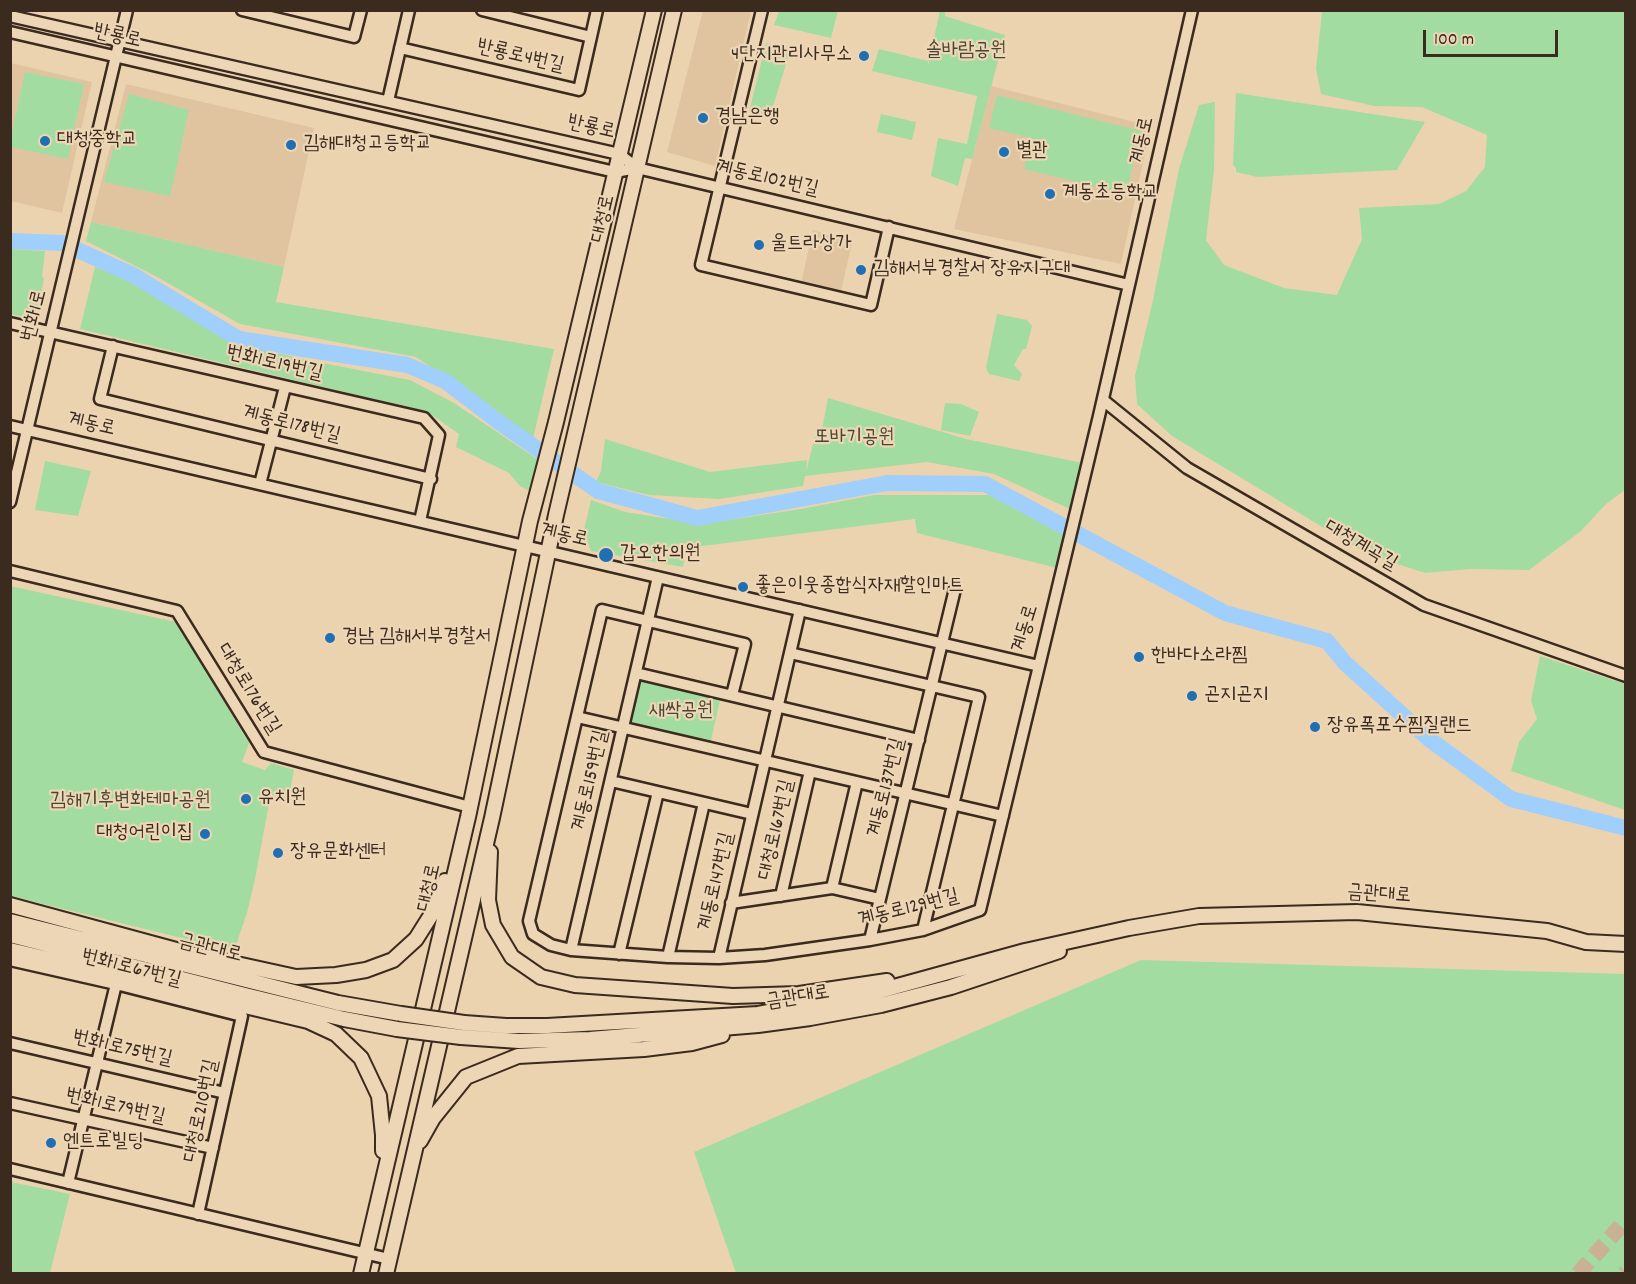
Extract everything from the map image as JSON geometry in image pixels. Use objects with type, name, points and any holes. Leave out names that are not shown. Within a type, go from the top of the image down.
[{"type":"main road","name":"대청로","points":[[361,1274],[469,812],[533,510],[654,10]]},
{"type":"main road","name":"대청로","points":[[549,552],[674,10]]},
{"type":"main road","points":[[386,1274],[492,818],[549,552]]},
{"type":"main road","points":[[10,905],[191,954],[296,977],[336,975],[366,970],[393,960],[416,939],[433,912],[469,812]]},
{"type":"main road","points":[[492,818],[488,900],[493,925],[512,957],[542,977],[575,985],[733,996],[799,994],[951,972]]},
{"type":"main road","name":"금관대로","points":[[10,921],[338,1003],[464,1023],[507,1026],[547,1026],[758,1014],[872,993],[1025,951],[1129,928],[1199,916],[1357,912],[1547,932],[1586,942],[1626,944]]},
{"type":"main road","name":"금관대로","points":[[10,935],[333,1017],[461,1038],[519,1041],[590,1039],[759,1025],[810,1018],[901,1000],[951,987],[1129,928]]},
{"type":"main road","points":[[125,949],[191,954]]},
{"type":"main road","points":[[10,950],[238,1010],[308,1021],[336,1034],[361,1058],[379,1096],[383,1135],[381,1183]]},
{"type":"main road","points":[[131,966],[238,1010]]},
{"type":"main road","points":[[413,1153],[434,1118],[466,1077],[518,1056],[644,1049],[692,1043],[759,1025]]},
{"type":"street","points":[[116,56],[127,10]]},
{"type":"street","points":[[242,10],[354,37],[361,10]]},
{"type":"street","points":[[388,102],[409,10]]},
{"type":"street","name":"반룡로4번길","points":[[482,10],[591,37]]},
{"type":"street","name":"반룡로4번길","points":[[400,48],[579,90],[597,10]]},
{"type":"street","points":[[762,10],[701,265],[872,305],[889,227]]},
{"type":"street","name":"계동로","points":[[10,426],[1039,666],[1103,400],[1192,10]]},
{"type":"street","name":"반룡로","points":[[10,16],[620,154],[637,168]]},
{"type":"street","name":"반룡로","points":[[10,32],[615,172],[637,168]]},
{"type":"street","name":"번화1로","points":[[10,502],[116,56]]},
{"type":"street","name":"계동로102번길","points":[[637,168],[1129,285]]},
{"type":"street","name":"번화1로19번길","points":[[10,322],[424,418],[439,435],[431,479]]},
{"type":"street","name":"계동로178번길","points":[[113,345],[100,399],[431,479]]},
{"type":"street","points":[[260,484],[285,387]]},
{"type":"street","name":"대청계곡길","points":[[1103,400],[1187,468],[1424,605],[1626,676]]},
{"type":"street","points":[[420,521],[431,479]]},
{"type":"street","name":"대청로176번길","points":[[10,571],[177,611],[264,752],[469,812]]},
{"type":"street","name":"계동로159번길","points":[[571,950],[658,577]]},
{"type":"street","name":"계동로137번길","points":[[870,940],[955,589]]},
{"type":"street","name":"계동로159번길","points":[[577,717],[602,610],[745,644],[732,695]]},
{"type":"street","name":"계동로147번길","points":[[719,958],[800,610]]},
{"type":"street","points":[[790,653],[978,697],[923,930]]},
{"type":"street","name":"계동로129번길","points":[[577,717],[529,921],[533,934],[551,945],[571,950],[668,957],[719,958],[765,955],[923,930],[980,910],[1039,666]]},
{"type":"street","points":[[636,673],[919,740]]},
{"type":"street","name":"대청로167번길","points":[[577,717],[1003,816]]},
{"type":"street","name":"대청로167번길","points":[[781,896],[810,771]]},
{"type":"street","name":"계동로147번길","points":[[610,781],[752,814]]},
{"type":"street","points":[[832,888],[857,782]]},
{"type":"street","points":[[620,954],[658,792]]},
{"type":"street","points":[[668,957],[704,803]]},
{"type":"street","points":[[731,903],[832,888],[880,899]]},
{"type":"street","name":"번화1로67번길","points":[[10,960],[238,1010]]},
{"type":"street","points":[[68,1183],[116,984]]},
{"type":"street","name":"대청로210번길","points":[[198,1214],[225,1093],[238,1010]]},
{"type":"street","name":"번화1로75번길","points":[[10,1043],[225,1093]]},
{"type":"street","name":"번화1로79번길","points":[[10,1103],[213,1148]]},
{"type":"street","points":[[10,1169],[390,1259]]},
{"type":"shaded area","points":[[703,10],[751,11],[715,166],[667,152]]},
{"type":"shaded area","name":"대청중학교","points":[[11,63],[92,82],[62,213],[11,201]]},
{"type":"shaded area","name":"김해대청고등학교","points":[[126,84],[314,128],[284,267],[91,222]]},
{"type":"shaded area","name":"계동초등학교","points":[[991,86],[1151,126],[1121,264],[954,229]]},
{"type":"shaded area","points":[[813,230],[852,243],[841,291],[801,283]]},
{"type":"green space","points":[[779,10],[838,11],[831,38],[774,25]]},
{"type":"green space","name":"솔바람공원","points":[[940,10],[945,11],[945,16],[1005,35],[972,159],[965,158],[958,186],[931,176],[938,138],[967,144],[977,96],[872,71],[879,49],[928,61],[928,66]]},
{"type":"green space","points":[[1322,11],[1625,11],[1625,490],[1606,504],[1581,531],[1529,570],[1470,569],[1425,573],[1367,554],[1172,436],[1137,404],[1135,376],[1153,300],[1179,169],[1199,105],[1215,102],[1214,170],[1206,240],[1224,265],[1284,288],[1337,295],[1362,239],[1359,208],[1439,204],[1466,191],[1485,167],[1487,135],[1422,107],[1374,106],[1321,94],[1316,69]]},
{"type":"green space","points":[[766,43],[791,48],[770,116],[749,112]]},
{"type":"green space","points":[[25,72],[84,84],[68,159],[11,147],[11,137]]},
{"type":"green space","points":[[1236,93],[1425,122],[1397,170],[1257,177],[1236,172],[1233,165]]},
{"type":"green space","points":[[129,94],[189,110],[170,196],[104,182]]},
{"type":"green space","points":[[997,95],[1141,131],[1126,194],[1024,169],[1031,138],[989,128]]},
{"type":"green space","points":[[881,114],[916,122],[912,140],[877,132]]},
{"type":"green space","points":[[91,222],[284,267],[276,302],[554,349],[532,443],[488,406],[416,357],[240,324],[157,277],[86,241]]},
{"type":"green space","points":[[10,249],[45,251],[42,277],[44,278],[37,320],[11,314]]},
{"type":"green space","points":[[95,267],[132,281],[234,343],[410,380],[454,403],[543,463],[535,494],[520,486],[509,473],[456,447],[459,434],[428,412],[80,329]]},
{"type":"green space","points":[[997,314],[1027,320],[1032,326],[1026,349],[1023,349],[1014,365],[1022,374],[1019,381],[989,374],[986,368]]},
{"type":"green space","name":"또바기공원","points":[[828,398],[966,439],[1083,463],[1072,510],[994,474],[927,462],[805,476],[803,486],[719,499],[649,495],[596,482],[601,471],[605,439],[710,472],[807,460],[806,472],[817,429],[822,430]]},
{"type":"green space","points":[[945,403],[961,404],[979,412],[970,436],[941,430]]},
{"type":"green space","points":[[45,461],[91,471],[78,516],[35,510]]},
{"type":"green space","points":[[874,495],[989,495],[1065,533],[1061,569],[917,533],[915,519],[687,548],[683,567],[591,551],[584,530],[591,500],[625,512],[703,524]]},
{"type":"green space","name":"김해기후변화테마공원","points":[[10,586],[176,622],[249,743],[242,762],[265,770],[271,763],[294,770],[289,798],[270,798],[247,913],[234,951],[11,896]]},
{"type":"green space","points":[[1540,656],[1625,684],[1625,810],[1511,771],[1519,742],[1537,719],[1531,701]]},
{"type":"green space","name":"새싹공원","points":[[636,676],[721,695],[710,745],[625,725]]},
{"type":"green space","points":[[1141,960],[1625,974],[1625,1273],[736,1273],[694,1152]]},
{"type":"green space","points":[[11,1182],[70,1194],[50,1273],[11,1273]]},
{"type":"waterway","points":[[10,241],[62,243],[133,275],[239,339],[407,365],[445,381],[500,423],[598,491],[697,518],[887,483],[985,484],[1225,613],[1327,641],[1345,663],[1429,739],[1511,799],[1626,828]]},
{"type":"tunnel","points":[[1578,1274],[1626,1220]]},
{"type":"place","name":"4단지관리사무소","points":[[864,56]]},
{"type":"place","name":"경남은행","points":[[703,118]]},
{"type":"place","name":"대청중학교","points":[[45,141]]},
{"type":"place","name":"김해대청고등학교","points":[[291,145]]},
{"type":"place","name":"별관","points":[[1004,152]]},
{"type":"place","name":"계동초등학교","points":[[1050,194]]},
{"type":"place","name":"울트라상가","points":[[759,245]]},
{"type":"place","name":"김해서부경찰서 장유지구대","points":[[861,270]]},
{"type":"place","name":"갑오한의원","points":[[606,555]]},
{"type":"place","name":"좋은이웃종합식자재할인마트","points":[[743,587]]},
{"type":"place","name":"경남 김해서부경찰서","points":[[330,638]]},
{"type":"place","name":"한바다소라찜","points":[[1139,657]]},
{"type":"place","name":"곤지곤지","points":[[1192,696]]},
{"type":"place","name":"장유폭포수찜질랜드","points":[[1315,727]]},
{"type":"place","name":"유치원","points":[[246,799]]},
{"type":"place","name":"대청어린이집","points":[[205,834]]},
{"type":"place","name":"장유문화센터","points":[[278,853]]},
{"type":"place","name":"엔트로빌딩","points":[[51,1143]]}]
